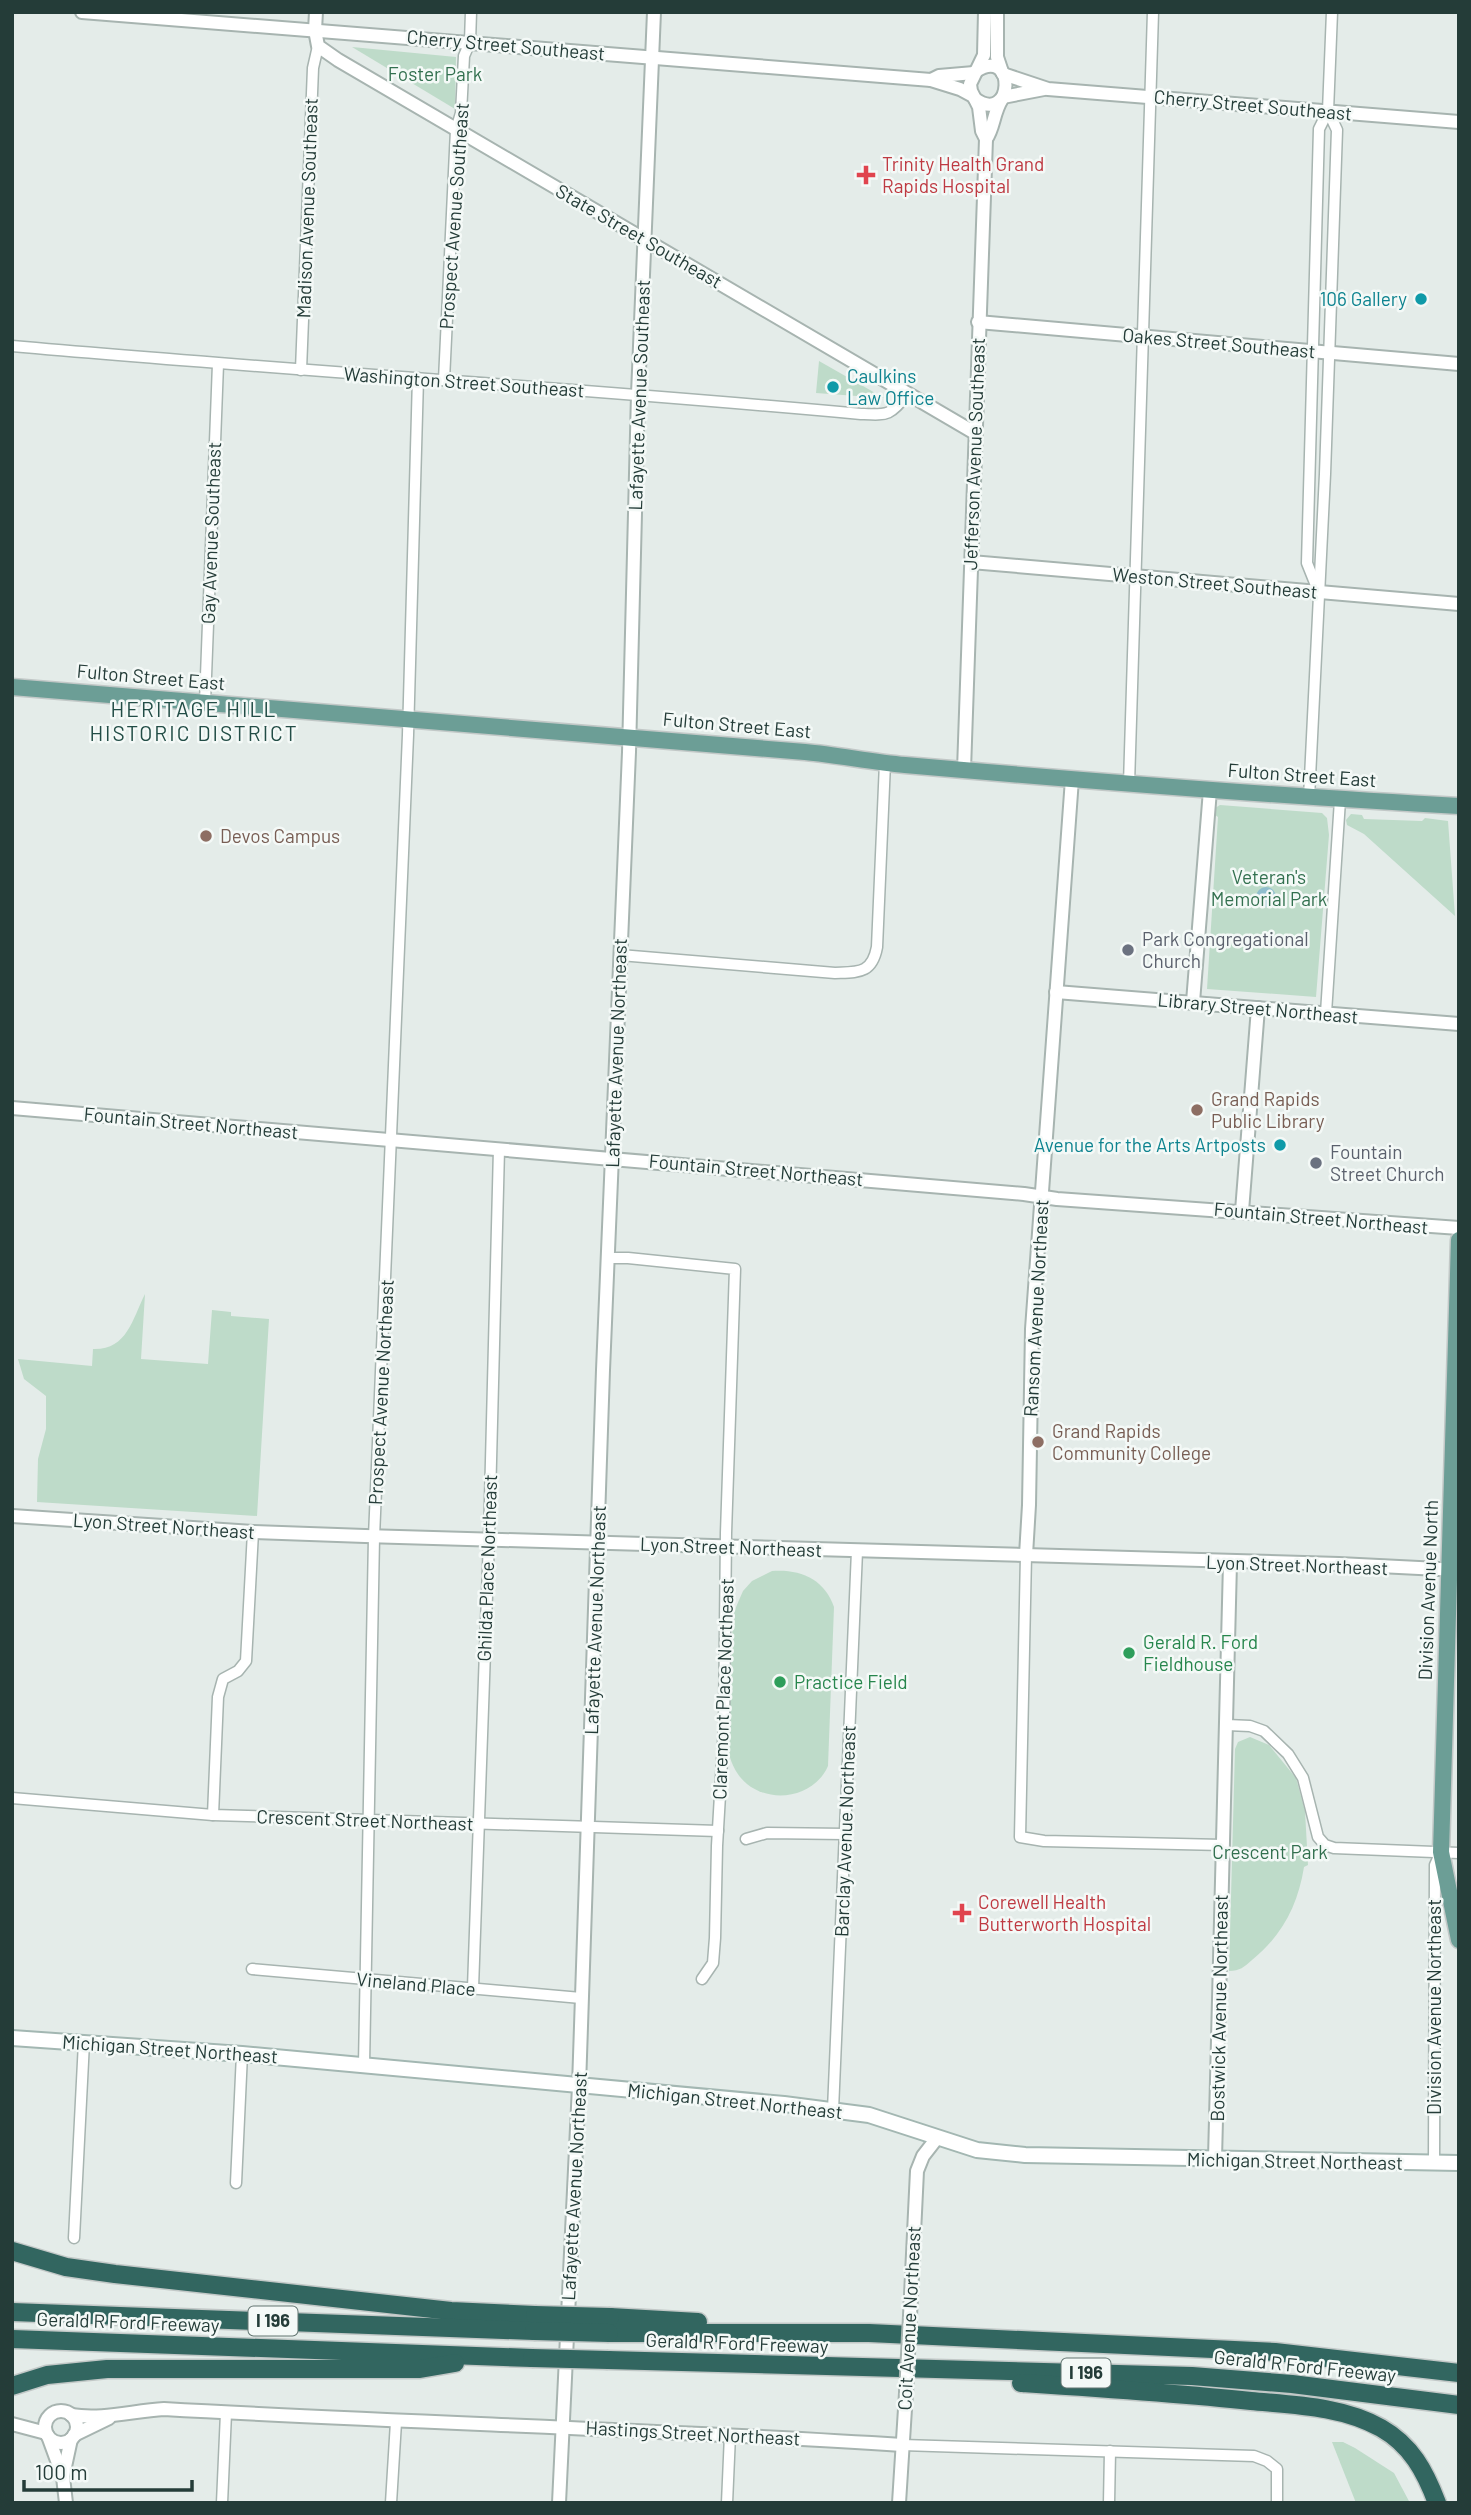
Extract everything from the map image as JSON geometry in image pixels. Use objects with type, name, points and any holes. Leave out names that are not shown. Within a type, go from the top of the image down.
[{"type":"highway","points":[[12,2251],[66,2267],[115,2274],[451,2311],[535,2323]]},
{"type":"highway","name":"Gerald R Ford Freeway","points":[[12,2312],[869,2333],[1276,2352],[1459,2373]]},
{"type":"highway","name":"Gerald R Ford Freeway","points":[[12,2339],[783,2366],[1192,2376],[1389,2394],[1459,2405]]},
{"type":"highway","points":[[12,2386],[47,2375],[107,2368],[420,2369],[497,2357]]},
{"type":"highway","points":[[783,2366],[1201,2396],[1316,2408],[1361,2417],[1404,2444],[1416,2458],[1437,2503]]},
{"type":"main road","name":"Fulton Street East","points":[[12,687],[814,752],[885,763],[1072,779],[1309,798],[1459,806]]},
{"type":"main road","name":"Division Avenue North","points":[[1459,1240],[1454,1570],[1441,1852],[1459,1940]]},
{"type":"main road","name":"Michigan Street Northeast","points":[[12,2038],[242,2054],[784,2104],[869,2115],[976,2150],[1025,2155],[1456,2163]]},
{"type":"street","name":"Cherry Street Southeast","points":[[82,12],[931,80],[960,89],[974,98]]},
{"type":"street","points":[[316,12],[318,46]]},
{"type":"street","name":"Prospect Avenue Southeast","points":[[444,380],[456,130],[461,113],[464,55],[470,42],[471,12]]},
{"type":"street","name":"Lafayette Avenue Southeast","points":[[629,737],[638,394],[650,57],[654,12]]},
{"type":"street","points":[[985,12],[984,55],[970,84],[974,98],[990,104],[1002,98],[1007,87],[997,57],[997,12]]},
{"type":"street","points":[[1129,783],[1153,12]]},
{"type":"street","points":[[1319,592],[1307,563],[1319,129],[1328,111],[1332,12]]},
{"type":"street","name":"State Street Southeast","points":[[318,46],[456,130],[975,433]]},
{"type":"street","name":"Madison Avenue Southeast","points":[[301,370],[313,68],[318,46]]},
{"type":"street","points":[[975,72],[987,66],[1002,73]]},
{"type":"street","name":"Cherry Street Southeast","points":[[931,80],[939,76],[975,72]]},
{"type":"street","name":"Cherry Street Southeast","points":[[1002,73],[1048,89]]},
{"type":"street","name":"Cherry Street Southeast","points":[[1002,98],[1048,89],[1459,122]]},
{"type":"street","name":"Jefferson Avenue Southeast","points":[[964,770],[986,139],[974,98]]},
{"type":"street","name":"Jefferson Avenue Southeast","points":[[986,139],[991,132],[993,116],[1002,98]]},
{"type":"street","points":[[1309,798],[1330,353],[1337,130],[1328,111]]},
{"type":"street","name":"Oakes Street Southeast","points":[[978,322],[1459,364]]},
{"type":"street","name":"Washington Street Southeast","points":[[12,346],[218,364],[638,394],[860,414],[888,415],[907,394]]},
{"type":"street","name":"Gay Avenue Southeast","points":[[205,702],[218,364]]},
{"type":"street","points":[[408,719],[418,378]]},
{"type":"street","name":"Weston Street Southeast","points":[[971,562],[1459,604]]},
{"type":"street","name":"Prospect Avenue Northeast","points":[[364,2065],[374,1537],[408,719]]},
{"type":"street","name":"Lafayette Avenue Northeast","points":[[559,2503],[579,2086],[607,1258],[629,737]]},
{"type":"street","points":[[620,955],[835,973],[857,972],[869,967],[877,947],[885,763]]},
{"type":"street","name":"Ransom Avenue Northeast","points":[[1072,779],[1032,1329],[1020,1837],[1044,1841],[1223,1845]]},
{"type":"street","points":[[1193,1002],[1210,790]]},
{"type":"street","points":[[1326,1013],[1340,800]]},
{"type":"street","name":"Library Street Northeast","points":[[1056,992],[1459,1024]]},
{"type":"street","points":[[1242,1212],[1258,1008]]},
{"type":"street","name":"Fountain Street Northeast","points":[[12,1108],[612,1157],[1041,1196],[1459,1227]]},
{"type":"street","name":"Ghilda Place Northeast","points":[[472,1988],[489,1539],[499,1149]]},
{"type":"street","name":"Claremont Place Northeast","points":[[607,1258],[735,1269],[723,1727],[713,1963],[702,1979]]},
{"type":"street","name":"Lyon Street Northeast","points":[[12,1516],[374,1537],[1339,1564],[1454,1570]]},
{"type":"street","points":[[213,1815],[218,1697],[223,1679],[238,1671],[246,1661],[253,1532]]},
{"type":"street","name":"Barclay Avenue Northeast","points":[[833,2110],[856,1551]]},
{"type":"street","name":"Bostwick Avenue Northeast","points":[[1215,2159],[1230,1563]]},
{"type":"street","points":[[1227,1725],[1250,1726],[1264,1731],[1289,1754],[1303,1778],[1318,1838],[1325,1845],[1334,1849],[1459,1853]]},
{"type":"street","name":"Crescent Street Northeast","points":[[12,1798],[213,1815],[718,1831]]},
{"type":"street","points":[[746,1839],[767,1833],[845,1835]]},
{"type":"street","name":"Division Avenue Northeast","points":[[1434,2163],[1435,1865],[1441,1852]]},
{"type":"street","name":"Vineland Place","points":[[252,1969],[581,1998]]},
{"type":"street","points":[[74,2238],[84,2042]]},
{"type":"street","points":[[236,2183],[242,2054]]},
{"type":"street","name":"Coit Avenue Northeast","points":[[899,2503],[917,2171],[923,2156],[937,2138]]},
{"type":"street","name":"Hastings Street Northeast","points":[[71,2415],[112,2416],[164,2409],[562,2426],[902,2445],[1254,2456],[1273,2465],[1278,2473],[1277,2503]]},
{"type":"street","points":[[63,2477],[77,2426],[71,2415],[63,2411],[52,2413],[46,2421],[47,2435],[63,2477],[65,2503]]},
{"type":"street","points":[[222,2503],[226,2413]]},
{"type":"street","name":"Hastings Street Northeast","points":[[72,2437],[112,2416]]},
{"type":"street","points":[[391,2503],[396,2421]]},
{"type":"street","points":[[12,2424],[28,2426],[61,2443],[72,2437]]},
{"type":"street","points":[[727,2503],[730,2435]]},
{"type":"street","points":[[1109,2503],[1110,2451]]},
{"type":"green space","name":"Foster Park","points":[[352,47],[456,57],[455,109]]},
{"type":"green space","points":[[819,361],[884,398],[816,393]]},
{"type":"green space","name":"Veteran's Memorial Park","points":[[1220,805],[1322,813],[1327,818],[1329,835],[1316,997],[1207,989],[1218,817],[1215,815],[1215,808]]},
{"type":"green space","points":[[1351,814],[1362,815],[1364,819],[1422,821],[1425,818],[1448,821],[1455,916],[1364,834],[1347,825],[1346,820]]},
{"type":"green space","points":[[145,1294],[141,1359],[208,1364],[212,1310],[231,1312],[231,1316],[269,1319],[257,1516],[37,1502],[38,1459],[46,1429],[46,1396],[24,1379],[18,1359],[92,1366],[93,1349],[104,1348],[121,1339],[132,1323]]},
{"type":"green space","name":"Practice Field","points":[[772,1571],[793,1572],[810,1578],[824,1589],[834,1607],[828,1766],[814,1784],[792,1794],[781,1795],[769,1794],[747,1784],[734,1769],[728,1750],[733,1614],[743,1591],[752,1581]]},
{"type":"green space","name":"Crescent Park","points":[[1250,1737],[1269,1745],[1296,1778],[1305,1811],[1308,1865],[1304,1867],[1293,1907],[1272,1941],[1247,1965],[1229,1971],[1235,1749],[1238,1742]]},
{"type":"green space","points":[[1332,2442],[1343,2442],[1355,2448],[1394,2473],[1410,2503],[1356,2503]]},
{"type":"water","points":[[1266,887],[1273,890],[1276,897],[1273,904],[1266,907],[1259,904],[1256,897],[1259,890]]},
{"type":"place","name":"Trinity Health Grand Rapids Hospital","points":[[866,175]]},
{"type":"place","name":"106 Gallery","points":[[1421,299]]},
{"type":"place","name":"Caulkins Law Office","points":[[833,387]]},
{"type":"place","name":"Devos Campus","points":[[206,836]]},
{"type":"place","name":"Park Congregational Church","points":[[1128,950]]},
{"type":"place","name":"Grand Rapids Public Library","points":[[1197,1110]]},
{"type":"place","name":"Avenue for the Arts Artposts","points":[[1280,1145]]},
{"type":"place","name":"Fountain Street Church","points":[[1316,1163]]},
{"type":"place","name":"Grand Rapids Community College","points":[[1038,1442]]},
{"type":"place","name":"Gerald R. Ford Fieldhouse","points":[[1129,1653]]},
{"type":"place","name":"Practice Field","points":[[780,1682]]},
{"type":"place","name":"Corewell Health Butterworth Hospital","points":[[962,1913]]},
{"type":"district","name":"HERITAGE HILL HISTORIC DISTRICT","points":[[194,722]]}]
